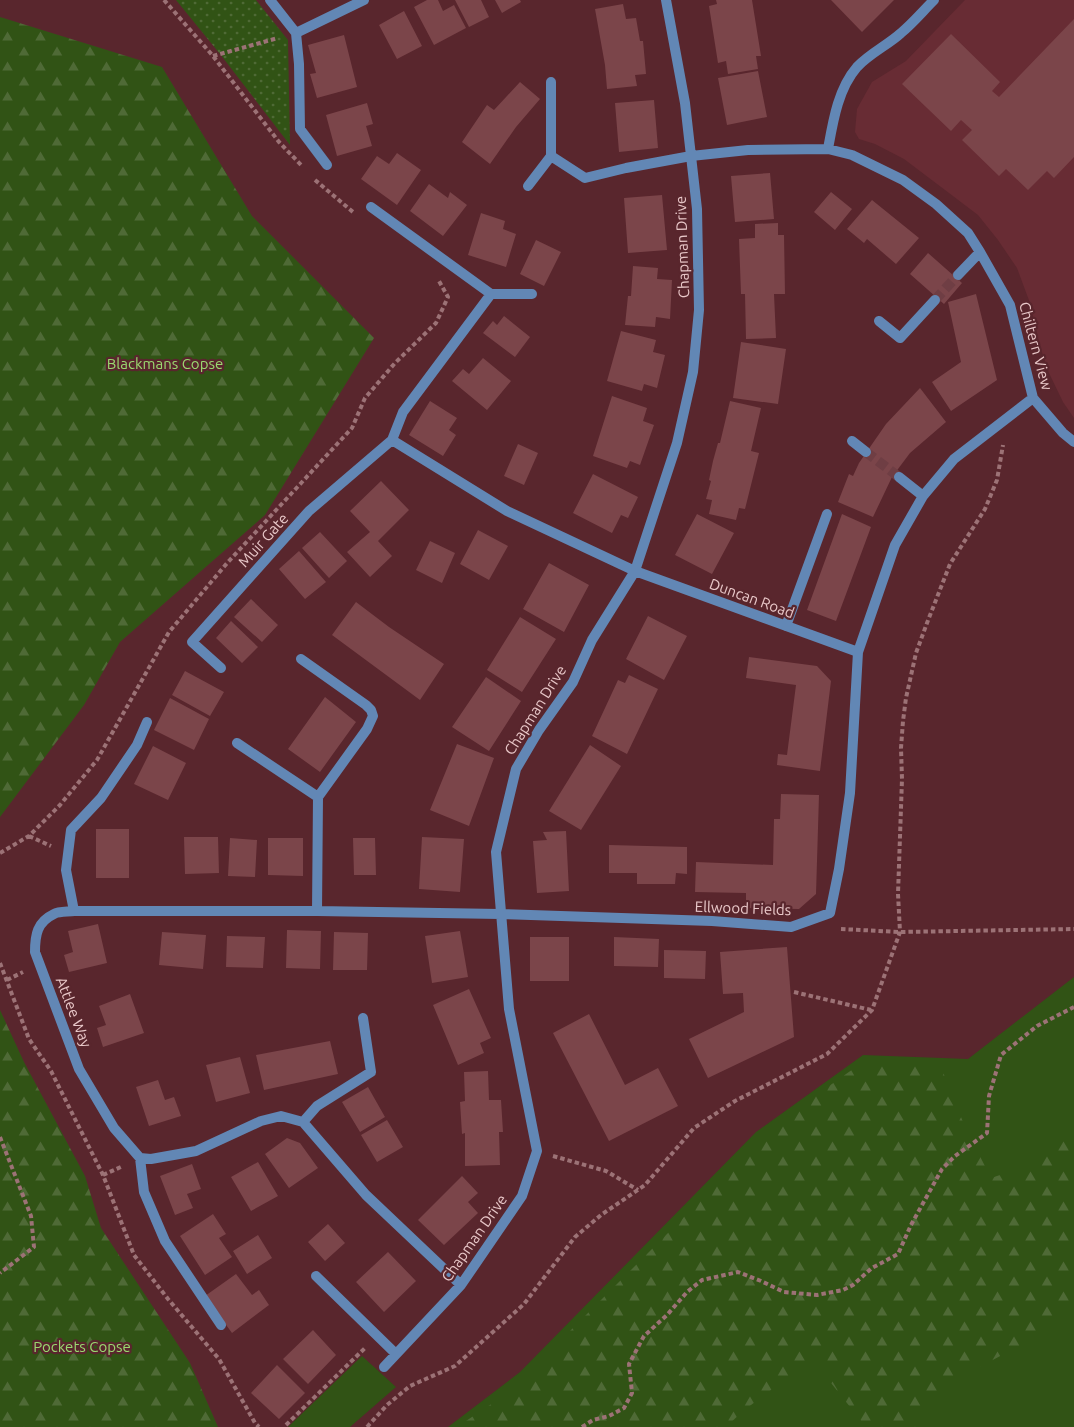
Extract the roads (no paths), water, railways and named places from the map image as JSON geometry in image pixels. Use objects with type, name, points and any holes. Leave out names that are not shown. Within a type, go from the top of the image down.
[{"type":"street","points":[[270,0],[296,33],[300,129],[327,165]]},
{"type":"street","points":[[296,33],[364,0]]},
{"type":"street","name":"Chapman Drive","points":[[384,1367],[461,1285],[522,1196],[537,1151],[509,1009],[495,852],[516,769],[538,730],[573,682],[592,640],[635,571],[677,443],[693,372],[699,300],[697,209],[685,103],[666,0]]},
{"type":"street","points":[[828,149],[838,103],[847,82],[857,67],[901,34],[934,0]]},
{"type":"street","points":[[528,186],[551,156],[551,82]]},
{"type":"street","name":"Chiltern View","points":[[551,156],[585,178],[691,156],[748,150],[828,149],[852,155],[903,180],[936,204],[968,233],[1010,305],[1033,398],[1063,433],[1074,442]]},
{"type":"street","points":[[371,207],[491,294],[532,294]]},
{"type":"street","points":[[958,275],[980,252]]},
{"type":"street","name":"Muir Gate","points":[[221,668],[192,642],[309,510],[392,440],[403,412],[491,294]]},
{"type":"street","points":[[879,321],[900,338],[935,300]]},
{"type":"street","points":[[858,652],[895,545],[923,496],[954,459],[1033,398]]},
{"type":"street","points":[[392,440],[507,510],[635,571]]},
{"type":"street","points":[[852,441],[866,452]]},
{"type":"street","points":[[899,477],[923,496]]},
{"type":"street","points":[[786,626],[827,514]]},
{"type":"street","name":"Duncan Road","points":[[635,571],[858,652]]},
{"type":"street","name":"Ellwood Fields","points":[[500,915],[711,921],[791,927],[830,913],[850,793],[858,652]]},
{"type":"street","points":[[301,659],[366,705],[373,716],[367,729],[318,797],[317,910]]},
{"type":"street","points":[[74,911],[66,870],[71,830],[100,798],[137,745],[147,722]]},
{"type":"street","points":[[237,743],[318,797]]},
{"type":"street","name":"Attlee Way","points":[[140,1158],[114,1128],[80,1069],[35,952],[35,935],[41,924],[55,913],[317,910],[500,915]]},
{"type":"street","points":[[303,1122],[317,1106],[371,1072],[363,1018]]},
{"type":"street","points":[[221,1325],[165,1241],[144,1192],[140,1158],[151,1160],[196,1150],[261,1121],[281,1116],[303,1122],[366,1195],[461,1285]]},
{"type":"street","points":[[316,1276],[396,1354]]},
{"type":"tunnel","points":[[935,300],[958,275]]},
{"type":"tunnel","points":[[866,452],[899,477]]},
{"type":"park label","name":"Blackmans Copse","points":[[165,363]]},
{"type":"park label","name":"Pockets Copse","points":[[82,1346]]}]
